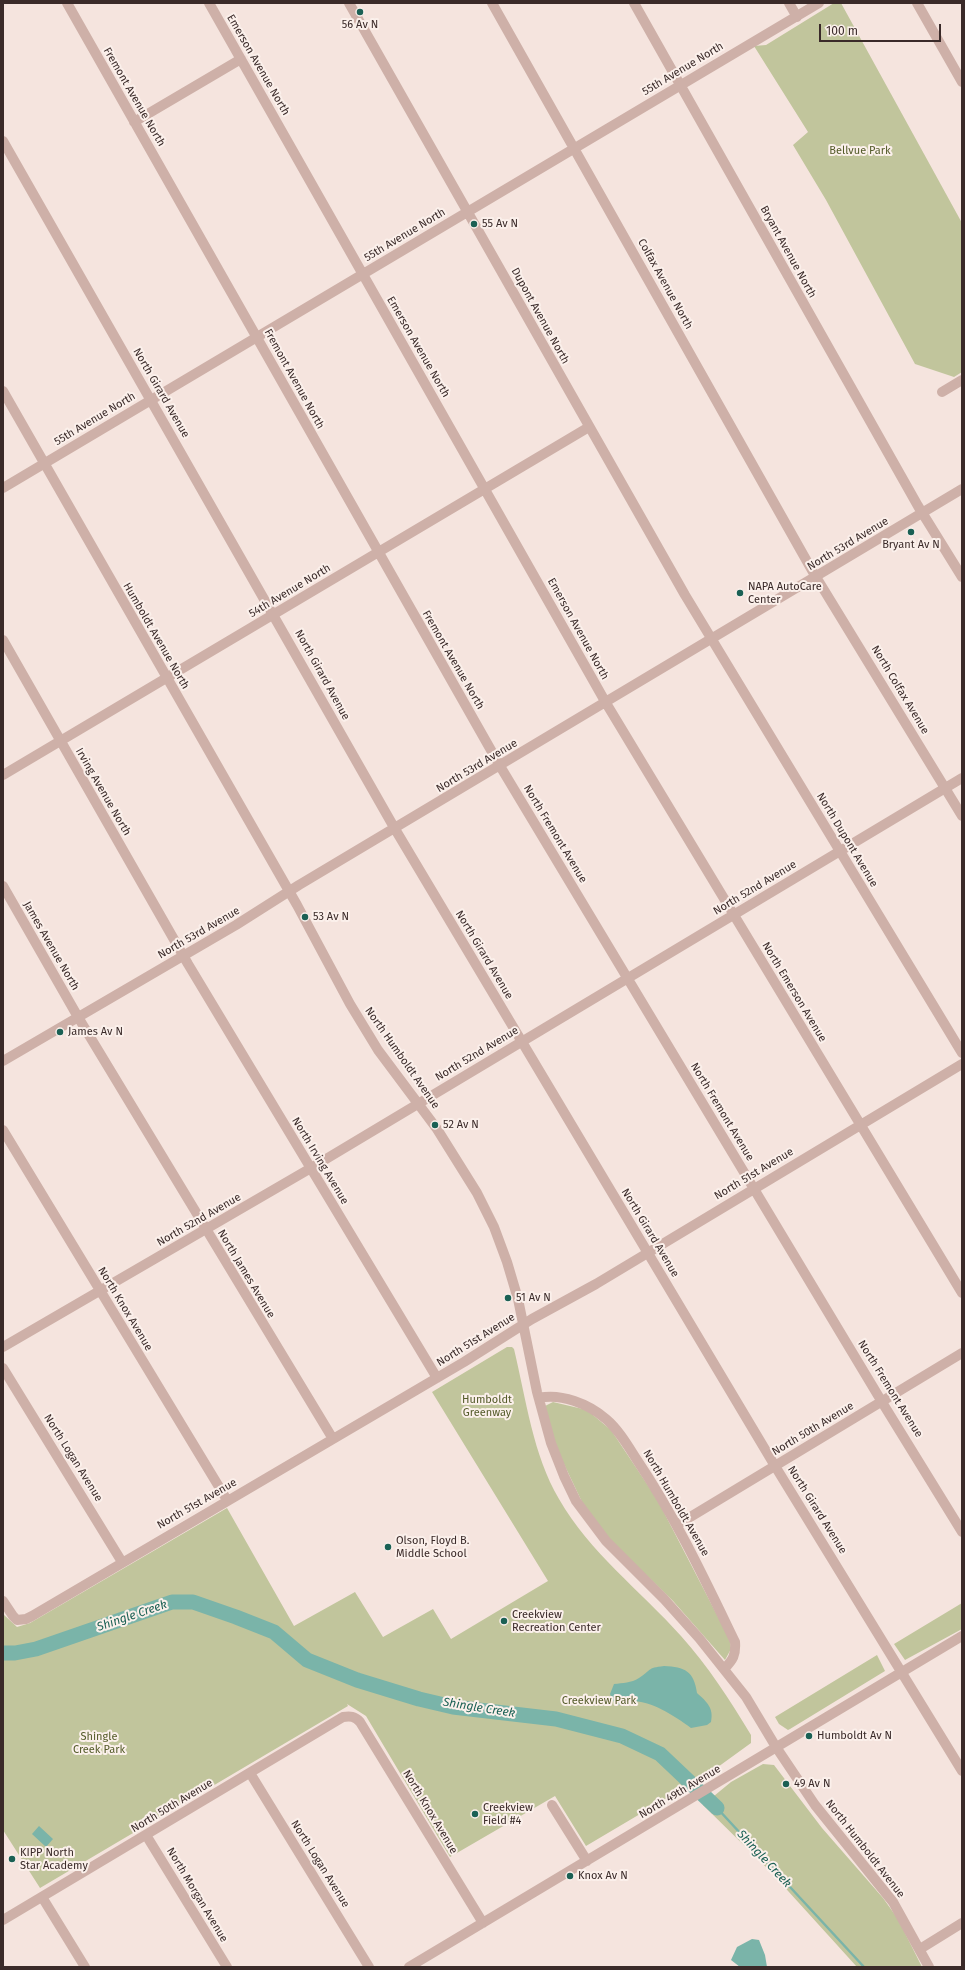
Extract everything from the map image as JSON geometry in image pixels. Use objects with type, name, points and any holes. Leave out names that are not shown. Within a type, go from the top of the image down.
[{"type":"street","name":"Fremont Avenue North","points":[[67,3],[500,766]]},
{"type":"street","name":"Emerson Avenue North","points":[[209,3],[606,703]]},
{"type":"street","name":"Dupont Avenue North","points":[[349,3],[711,640]]},
{"type":"street","name":"Colfax Avenue North","points":[[492,3],[816,577]]},
{"type":"street","name":"Bryant Avenue North","points":[[634,3],[923,513],[962,577]]},
{"type":"street","points":[[789,3],[797,17]]},
{"type":"street","name":"55th Avenue North","points":[[3,488],[256,336],[819,3]]},
{"type":"street","points":[[918,3],[962,82]]},
{"type":"street","points":[[134,122],[241,59]]},
{"type":"street","name":"North Girard Avenue","points":[[3,141],[274,614],[395,829],[775,1466],[962,1771]]},
{"type":"street","points":[[942,392],[962,380]]},
{"type":"street","name":"Humboldt Avenue North","points":[[3,391],[290,893]]},
{"type":"street","name":"54th Avenue North","points":[[3,775],[61,742],[589,427]]},
{"type":"street","name":"North 53rd Avenue","points":[[3,1061],[290,893],[962,489]]},
{"type":"street","name":"North Colfax Avenue","points":[[816,577],[962,816]]},
{"type":"street","name":"Irving Avenue North","points":[[3,640],[183,956]]},
{"type":"street","name":"North Dupont Avenue","points":[[711,640],[962,1053]]},
{"type":"street","name":"North Emerson Avenue","points":[[606,703],[962,1293]]},
{"type":"street","name":"North Fremont Avenue","points":[[500,766],[882,1402],[962,1532]]},
{"type":"street","name":"North 52nd Avenue","points":[[3,1347],[311,1168],[962,778]]},
{"type":"street","name":"James Avenue North","points":[[3,886],[78,1017]]},
{"type":"street","name":"North Humboldt Avenue","points":[[290,893],[350,1004],[378,1050],[437,1129],[458,1161],[477,1193],[494,1227],[516,1291],[539,1398],[551,1443],[576,1501],[606,1541],[664,1599],[746,1697],[776,1747],[815,1805],[893,1902],[930,1967]]},
{"type":"street","name":"North Irving Avenue","points":[[183,956],[437,1378]]},
{"type":"street","name":"North James Avenue","points":[[78,1017],[332,1439]]},
{"type":"street","name":"North 51st Avenue","points":[[3,1601],[13,1616],[21,1620],[32,1616],[648,1253],[859,1124],[962,1064]]},
{"type":"street","name":"North Knox Avenue","points":[[3,1130],[99,1291],[227,1500]]},
{"type":"street","name":"North 50th Avenue","points":[[677,1526],[962,1353]]},
{"type":"street","name":"North Logan Avenue","points":[[3,1368],[122,1562]]},
{"type":"street","name":"North Humboldt Avenue","points":[[539,1398],[550,1396],[570,1400],[589,1407],[606,1419],[618,1432],[647,1474],[677,1526],[735,1642],[736,1653],[732,1661],[724,1669]]},
{"type":"street","name":"North 49th Avenue","points":[[409,1967],[962,1636]]},
{"type":"street","name":"North 50th Avenue","points":[[3,1920],[343,1717],[354,1717]]},
{"type":"street","name":"North Knox Avenue","points":[[354,1717],[360,1722],[483,1923]]},
{"type":"street","name":"North Logan Avenue","points":[[250,1773],[369,1967]]},
{"type":"street","points":[[552,1805],[587,1861]]},
{"type":"street","name":"North Morgan Avenue","points":[[146,1835],[227,1967]]},
{"type":"street","points":[[42,1897],[85,1967]]},
{"type":"street","points":[[920,1949],[962,1923]]},
{"type":"green space","name":"Bellvue Park","points":[[834,3],[841,3],[962,223],[962,372],[954,377],[915,364],[826,200],[793,145],[808,132],[754,46],[766,45]]},
{"type":"green space","points":[[507,1347],[512,1347],[514,1349],[531,1426],[543,1464],[550,1482],[571,1519],[600,1554],[665,1619],[700,1659],[727,1696],[751,1735],[751,1743],[711,1772],[586,1846],[555,1796],[450,1857],[366,1716],[347,1704],[348,1706],[40,1888],[3,1830],[3,1614],[17,1627],[30,1623],[227,1508],[294,1626],[355,1592],[383,1637],[433,1609],[451,1639],[548,1581],[432,1392]]},
{"type":"green space","points":[[553,1402],[587,1410],[611,1430],[657,1499],[730,1640],[731,1649],[725,1660],[673,1601],[606,1536],[582,1502],[554,1443],[545,1406]]},
{"type":"green space","points":[[962,1603],[962,1629],[905,1660],[894,1644]]},
{"type":"green space","points":[[877,1655],[885,1671],[788,1730],[779,1724],[775,1717]]},
{"type":"green space","points":[[763,1764],[774,1765],[822,1828],[883,1898],[898,1919],[922,1967],[857,1967],[769,1870],[703,1805],[731,1782]]},
{"type":"water","points":[[664,1666],[683,1669],[691,1675],[696,1686],[697,1693],[707,1702],[711,1709],[711,1722],[707,1725],[691,1728],[669,1713],[652,1705],[635,1701],[626,1701],[618,1705],[613,1701],[610,1694],[614,1684],[633,1681],[652,1669]]},
{"type":"water","points":[[39,1826],[53,1839],[46,1847],[32,1834]]},
{"type":"water","points":[[752,1939],[759,1940],[765,1955],[767,1967],[740,1967],[731,1960],[737,1947]]},
{"type":"waterway","name":"Shingle Creek","points":[[3,1653],[15,1653],[36,1649],[172,1602],[193,1602],[274,1632],[307,1660],[357,1680],[419,1699],[453,1707],[556,1719],[622,1736],[660,1754],[717,1808]]},
{"type":"waterway","name":"Shingle Creek","points":[[717,1808],[864,1967]]},
{"type":"place","name":"56 Av N","points":[[360,12]]},
{"type":"place","name":"55 Av N","points":[[474,224]]},
{"type":"place","name":"Bryant Av N","points":[[911,532]]},
{"type":"place","name":"NAPA AutoCare Center","points":[[740,593]]},
{"type":"place","name":"53 Av N","points":[[305,917]]},
{"type":"place","name":"James Av N","points":[[60,1032]]},
{"type":"place","name":"52 Av N","points":[[435,1125]]},
{"type":"place","name":"51 Av N","points":[[508,1298]]},
{"type":"place","name":"Olson, Floyd B. Middle School","points":[[388,1547]]},
{"type":"place","name":"Creekview Recreation Center","points":[[504,1621]]},
{"type":"place","name":"Humboldt Av N","points":[[809,1736]]},
{"type":"place","name":"49 Av N","points":[[786,1784]]},
{"type":"place","name":"Creekview Field #4","points":[[475,1814]]},
{"type":"place","name":"KIPP North Star Academy","points":[[12,1859]]},
{"type":"place","name":"Knox Av N","points":[[570,1876]]},
{"type":"park label","name":"Humboldt Greenway","points":[[487,1406]]},
{"type":"park label","name":"Creekview Park","points":[[599,1701]]},
{"type":"park label","name":"Shingle Creek Park","points":[[99,1743]]}]
